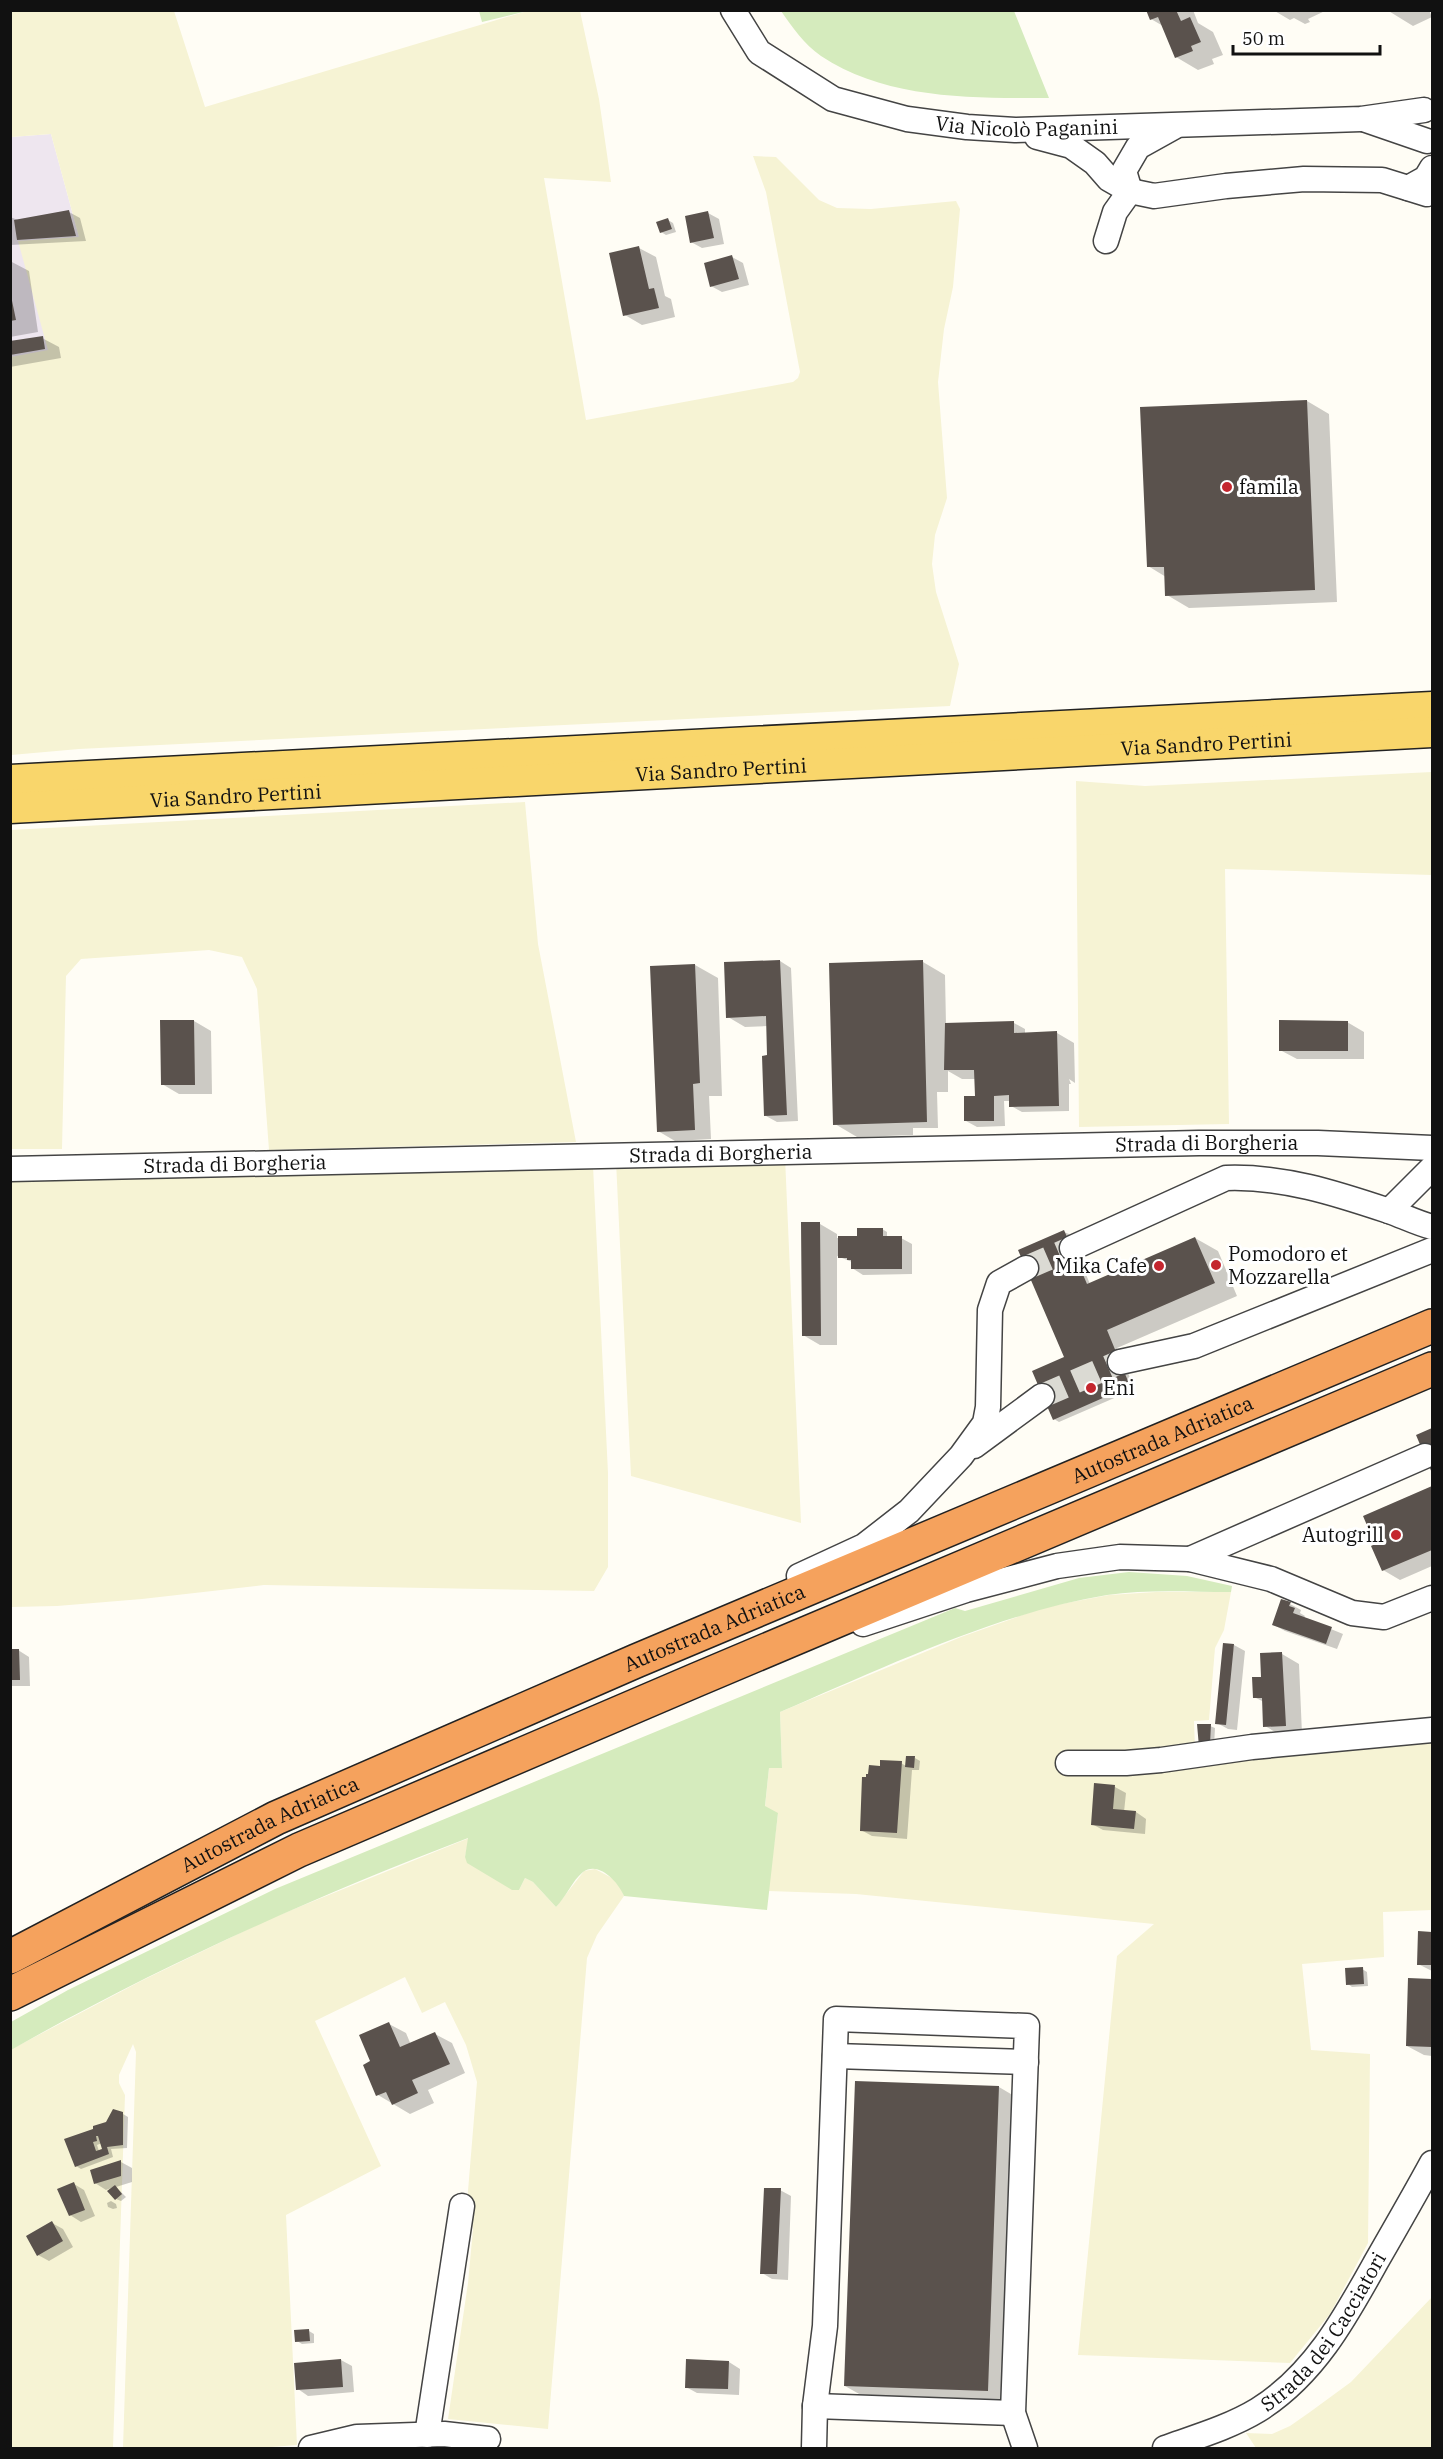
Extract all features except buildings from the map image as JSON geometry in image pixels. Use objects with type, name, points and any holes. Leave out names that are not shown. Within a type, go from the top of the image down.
[{"type":"highway","name":"Autostrada Adriatica","points":[[10,1957],[276,1818],[636,1661],[1432,1326]]},
{"type":"highway","name":"Autostrada Adriatica","points":[[10,1994],[298,1851],[1432,1369]]},
{"type":"main road","name":"Via Sandro Pertini","points":[[10,780],[1432,707]]},
{"type":"main road","name":"Via Sandro Pertini","points":[[10,808],[1432,732]]},
{"type":"street","name":"Via Nicolò Paganini","points":[[733,10],[759,52],[832,99],[907,119],[967,127],[1015,130],[1360,119],[1428,106]]},
{"type":"street","name":"Via Nicolò Paganini","points":[[1428,106],[1420,126],[1430,144]]},
{"type":"street","name":"Via Nicolò Paganini","points":[[1360,119],[1430,144]]},
{"type":"street","points":[[1130,192],[1124,171],[1138,147],[1177,125]]},
{"type":"street","points":[[1015,130],[1071,146],[1095,163],[1109,179],[1130,192],[1154,196],[1226,186],[1304,179],[1382,180],[1427,194],[1432,192]]},
{"type":"street","points":[[1408,188],[1426,178],[1432,168]]},
{"type":"street","points":[[1106,241],[1115,212],[1130,192]]},
{"type":"street","name":"Strada di Borgheria","points":[[10,1169],[1199,1143],[1318,1143],[1432,1148]]},
{"type":"street","points":[[1389,1211],[1432,1168]]},
{"type":"street","points":[[1072,1248],[1226,1178],[1253,1177],[1287,1181],[1389,1211],[1432,1227]]},
{"type":"street","points":[[1120,1362],[1194,1346],[1432,1250]]},
{"type":"street","points":[[636,1661],[727,1608],[864,1546],[909,1511],[961,1456],[985,1423],[988,1407],[990,1310],[999,1283],[1026,1268]]},
{"type":"street","points":[[961,1456],[1042,1396]]},
{"type":"street","points":[[1190,1559],[1425,1456]]},
{"type":"street","points":[[696,1680],[966,1590],[1056,1566],[1120,1557],[1190,1559],[1271,1579],[1352,1613],[1384,1617],[1432,1598]]},
{"type":"street","points":[[1068,1763],[1149,1761],[1252,1747],[1432,1730]]},
{"type":"street","points":[[814,2448],[815,2406],[825,2326],[836,2019],[1027,2026],[1013,2413],[1025,2448]]},
{"type":"street","points":[[835,2056],[1026,2062]]},
{"type":"street","name":"Strada dei Cacciatori","points":[[1165,2448],[1208,2433],[1257,2410],[1293,2384],[1322,2352],[1350,2309],[1432,2163]]},
{"type":"street","points":[[427,2435],[462,2206]]},
{"type":"street","points":[[815,2406],[1013,2413]]},
{"type":"street","points":[[311,2448],[357,2437],[444,2434],[488,2439]]},
{"type":"shaded area","points":[[11,11],[174,11],[205,107],[527,11],[580,11],[599,99],[611,182],[544,178],[586,420],[793,382],[798,378],[800,372],[766,192],[753,156],[776,157],[819,200],[837,208],[871,209],[956,201],[960,209],[953,287],[944,329],[938,382],[947,498],[935,535],[932,564],[936,592],[959,664],[950,706],[79,749],[11,755],[11,357],[48,350],[18,241],[79,237],[51,134],[11,137]]},
{"type":"shaded area","points":[[51,134],[79,237],[48,351],[11,357],[11,137]]},
{"type":"shaded area","points":[[1432,772],[1432,875],[1225,869],[1229,1124],[1079,1127],[1076,781],[1145,786]]},
{"type":"shaded area","points":[[525,802],[538,944],[576,1142],[269,1150],[257,989],[242,957],[209,950],[81,959],[66,976],[62,1149],[11,1149],[11,830]]},
{"type":"shaded area","points":[[785,1157],[801,1523],[631,1476],[616,1161]]},
{"type":"shaded area","points":[[593,1166],[608,1473],[608,1567],[594,1591],[264,1585],[142,1599],[57,1606],[11,1607],[10,1179]]},
{"type":"shaded area","points":[[1156,1592],[1231,1592],[1224,1630],[1215,1648],[1209,1720],[1194,1721],[1195,1749],[1432,1739],[1432,1910],[1383,1912],[1384,1957],[1302,1964],[1311,2050],[1370,2054],[1368,2243],[1330,2314],[1290,2363],[1078,2355],[1117,1956],[1154,1924],[856,1894],[768,1891],[778,1814],[765,1807],[769,1768],[782,1768],[780,1712],[961,1637],[1045,1607],[1109,1595]]},
{"type":"shaded area","points":[[469,1838],[465,1857],[519,1890],[525,1878],[533,1882],[556,1907],[584,1871],[595,1869],[612,1878],[624,1896],[597,1935],[587,1958],[548,2429],[448,2419],[468,2283],[473,2229],[467,2203],[477,2082],[466,2045],[445,2002],[422,2013],[405,1977],[315,2021],[381,2166],[286,2215],[297,2445],[259,2448],[123,2448],[136,2052],[133,2044],[119,2075],[119,2083],[125,2095],[113,2448],[11,2448],[10,2050],[141,1981],[267,1920]]},
{"type":"shaded area","points":[[1432,2297],[1432,2448],[1256,2448],[1246,2433],[1272,2434],[1290,2426],[1310,2412],[1351,2382]]},
{"type":"green space","points":[[479,10],[527,11],[482,22]]},
{"type":"green space","points":[[781,11],[1014,11],[1049,98],[991,98],[931,94],[874,81],[821,56],[804,41]]},
{"type":"green space","points":[[1129,1572],[1187,1576],[1232,1586],[1231,1592],[1122,1593],[1066,1603],[982,1628],[900,1660],[780,1712],[782,1768],[769,1768],[765,1806],[778,1813],[767,1910],[624,1896],[618,1885],[608,1875],[595,1869],[583,1872],[556,1907],[533,1882],[525,1878],[519,1890],[512,1890],[467,1863],[465,1857],[468,1838],[235,1935],[122,1990],[11,2050],[11,2022],[68,1990],[275,1889],[955,1608],[965,1611],[1079,1578]]},
{"type":"tunnel","points":[[1026,1268],[1072,1248]]},
{"type":"tunnel","points":[[1042,1396],[1120,1362]]},
{"type":"place","name":"famila","points":[[1227,487]]},
{"type":"place","name":"Pomodoro et Mozzarella","points":[[1216,1265]]},
{"type":"place","name":"Mika Cafe","points":[[1159,1266]]},
{"type":"place","name":"Eni","points":[[1091,1388]]},
{"type":"place","name":"Autogrill","points":[[1396,1535]]}]
